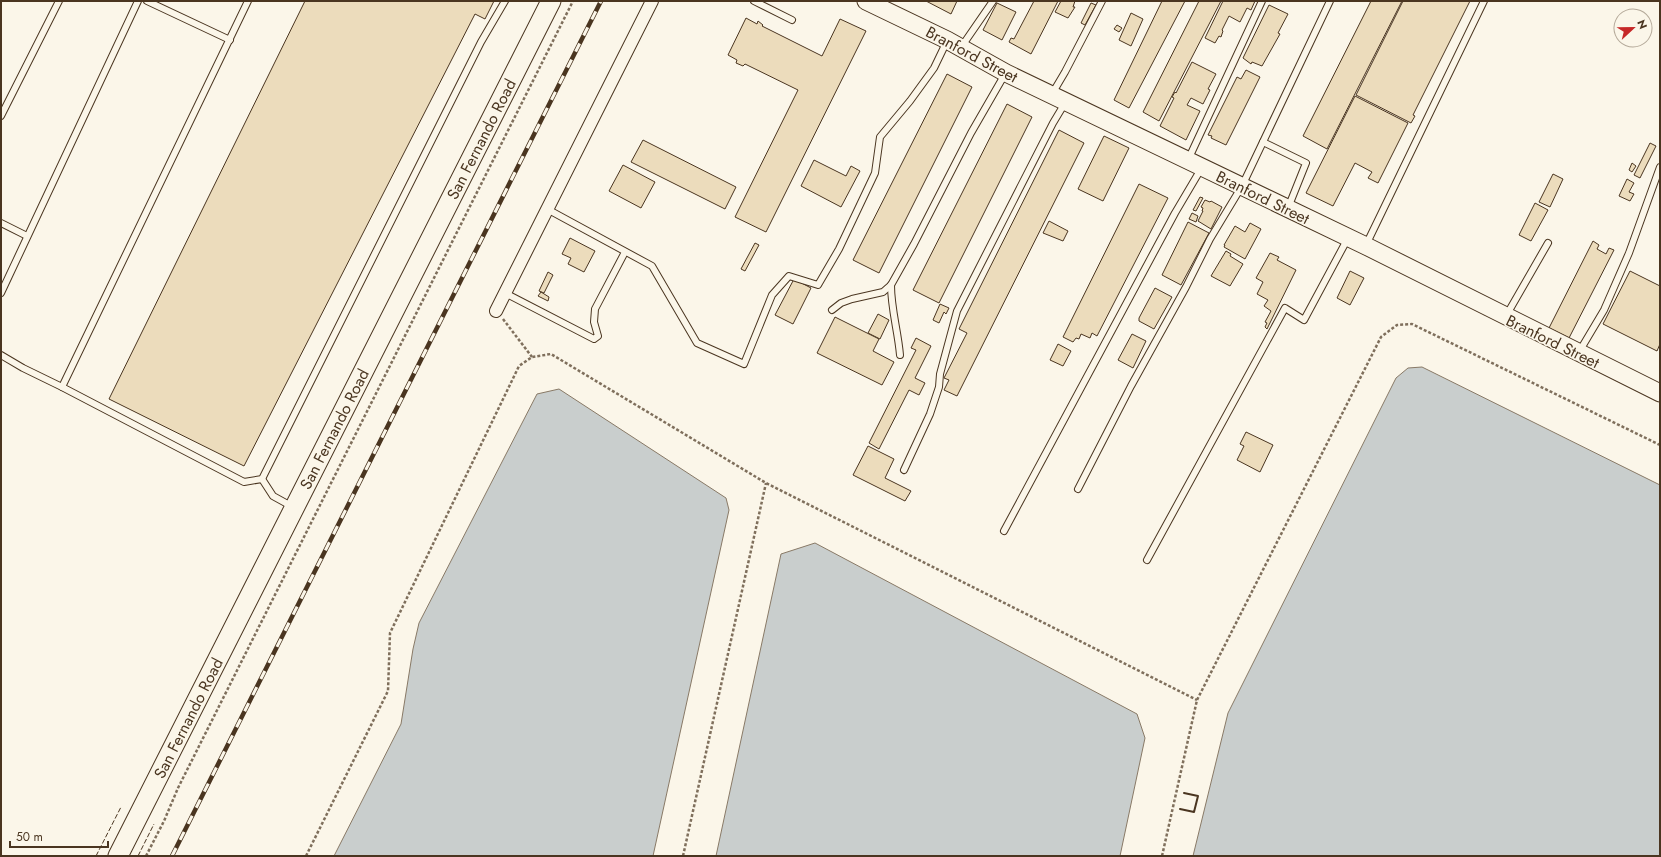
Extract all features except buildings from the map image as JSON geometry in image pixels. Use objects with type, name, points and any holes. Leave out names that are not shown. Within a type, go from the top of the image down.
[{"type":"main road","name":"San Fernando Road","points":[[119,855],[551,1]]},
{"type":"main road","name":"Branford Street","points":[[866,1],[954,44],[1006,72],[1366,246],[1505,317],[1660,393]]},
{"type":"street","points":[[496,311],[652,1]]},
{"type":"lane","points":[[1,116],[59,1]]},
{"type":"lane","points":[[1,293],[138,1]]},
{"type":"lane","points":[[147,1],[230,40]]},
{"type":"lane","points":[[62,386],[248,1]]},
{"type":"lane","points":[[262,479],[481,42],[505,1]]},
{"type":"lane","points":[[754,1],[792,20]]},
{"type":"lane","points":[[547,209],[652,266],[697,343],[744,364],[772,295],[789,276],[818,285],[839,249],[875,173],[880,138],[934,68],[993,1]]},
{"type":"lane","points":[[904,470],[930,414],[939,387],[940,374],[957,311],[1053,123],[1066,72],[1102,1]]},
{"type":"lane","points":[[1004,531],[1175,213],[1262,1]]},
{"type":"lane","points":[[1078,489],[1210,239],[1242,186],[1330,1]]},
{"type":"lane","points":[[1366,246],[1484,1]]},
{"type":"lane","points":[[832,310],[841,303],[852,299],[883,292],[891,285],[914,244],[971,133],[1006,72]]},
{"type":"lane","points":[[1264,142],[1306,163],[1288,209]]},
{"type":"lane","points":[[1578,353],[1604,310],[1626,261],[1660,167]]},
{"type":"lane","points":[[1,223],[28,236]]},
{"type":"lane","points":[[1147,560],[1285,308],[1304,320],[1348,238]]},
{"type":"lane","points":[[1505,317],[1548,243]]},
{"type":"lane","points":[[506,293],[594,339],[598,336],[594,322],[595,309],[626,252]]},
{"type":"lane","points":[[891,285],[891,301],[898,331],[900,355]]},
{"type":"lane","points":[[1,355],[23,368],[62,386],[244,482],[262,479]]},
{"type":"lane","points":[[262,479],[273,496],[294,508]]},
{"type":"path","points":[[146,856],[164,821],[178,788],[573,1]]},
{"type":"path","points":[[496,311],[532,357]]},
{"type":"path","points":[[1162,856],[1197,700],[1382,337],[1396,325],[1412,324],[1660,445]]},
{"type":"path","points":[[306,856],[388,691],[390,633],[519,366],[532,357],[551,354],[766,483],[1197,700]]},
{"type":"path","points":[[683,856],[766,483]]},
{"type":"shaded area","points":[[1422,367],[1660,485],[1660,856],[1193,856],[1228,713],[1396,378],[1408,368]]},
{"type":"shaded area","points":[[559,389],[726,498],[729,510],[653,856],[334,856],[401,724],[413,649],[419,623],[537,394]]},
{"type":"shaded area","points":[[815,543],[1137,714],[1145,738],[1120,856],[716,856],[781,554]]},
{"type":"railway","points":[[172,856],[601,1]]},
{"type":"fence","points":[[96,856],[121,807]]},
{"type":"fence","points":[[138,856],[154,824]]},
{"type":"wall","points":[[1180,809],[1194,812],[1198,796],[1184,793]]}]
